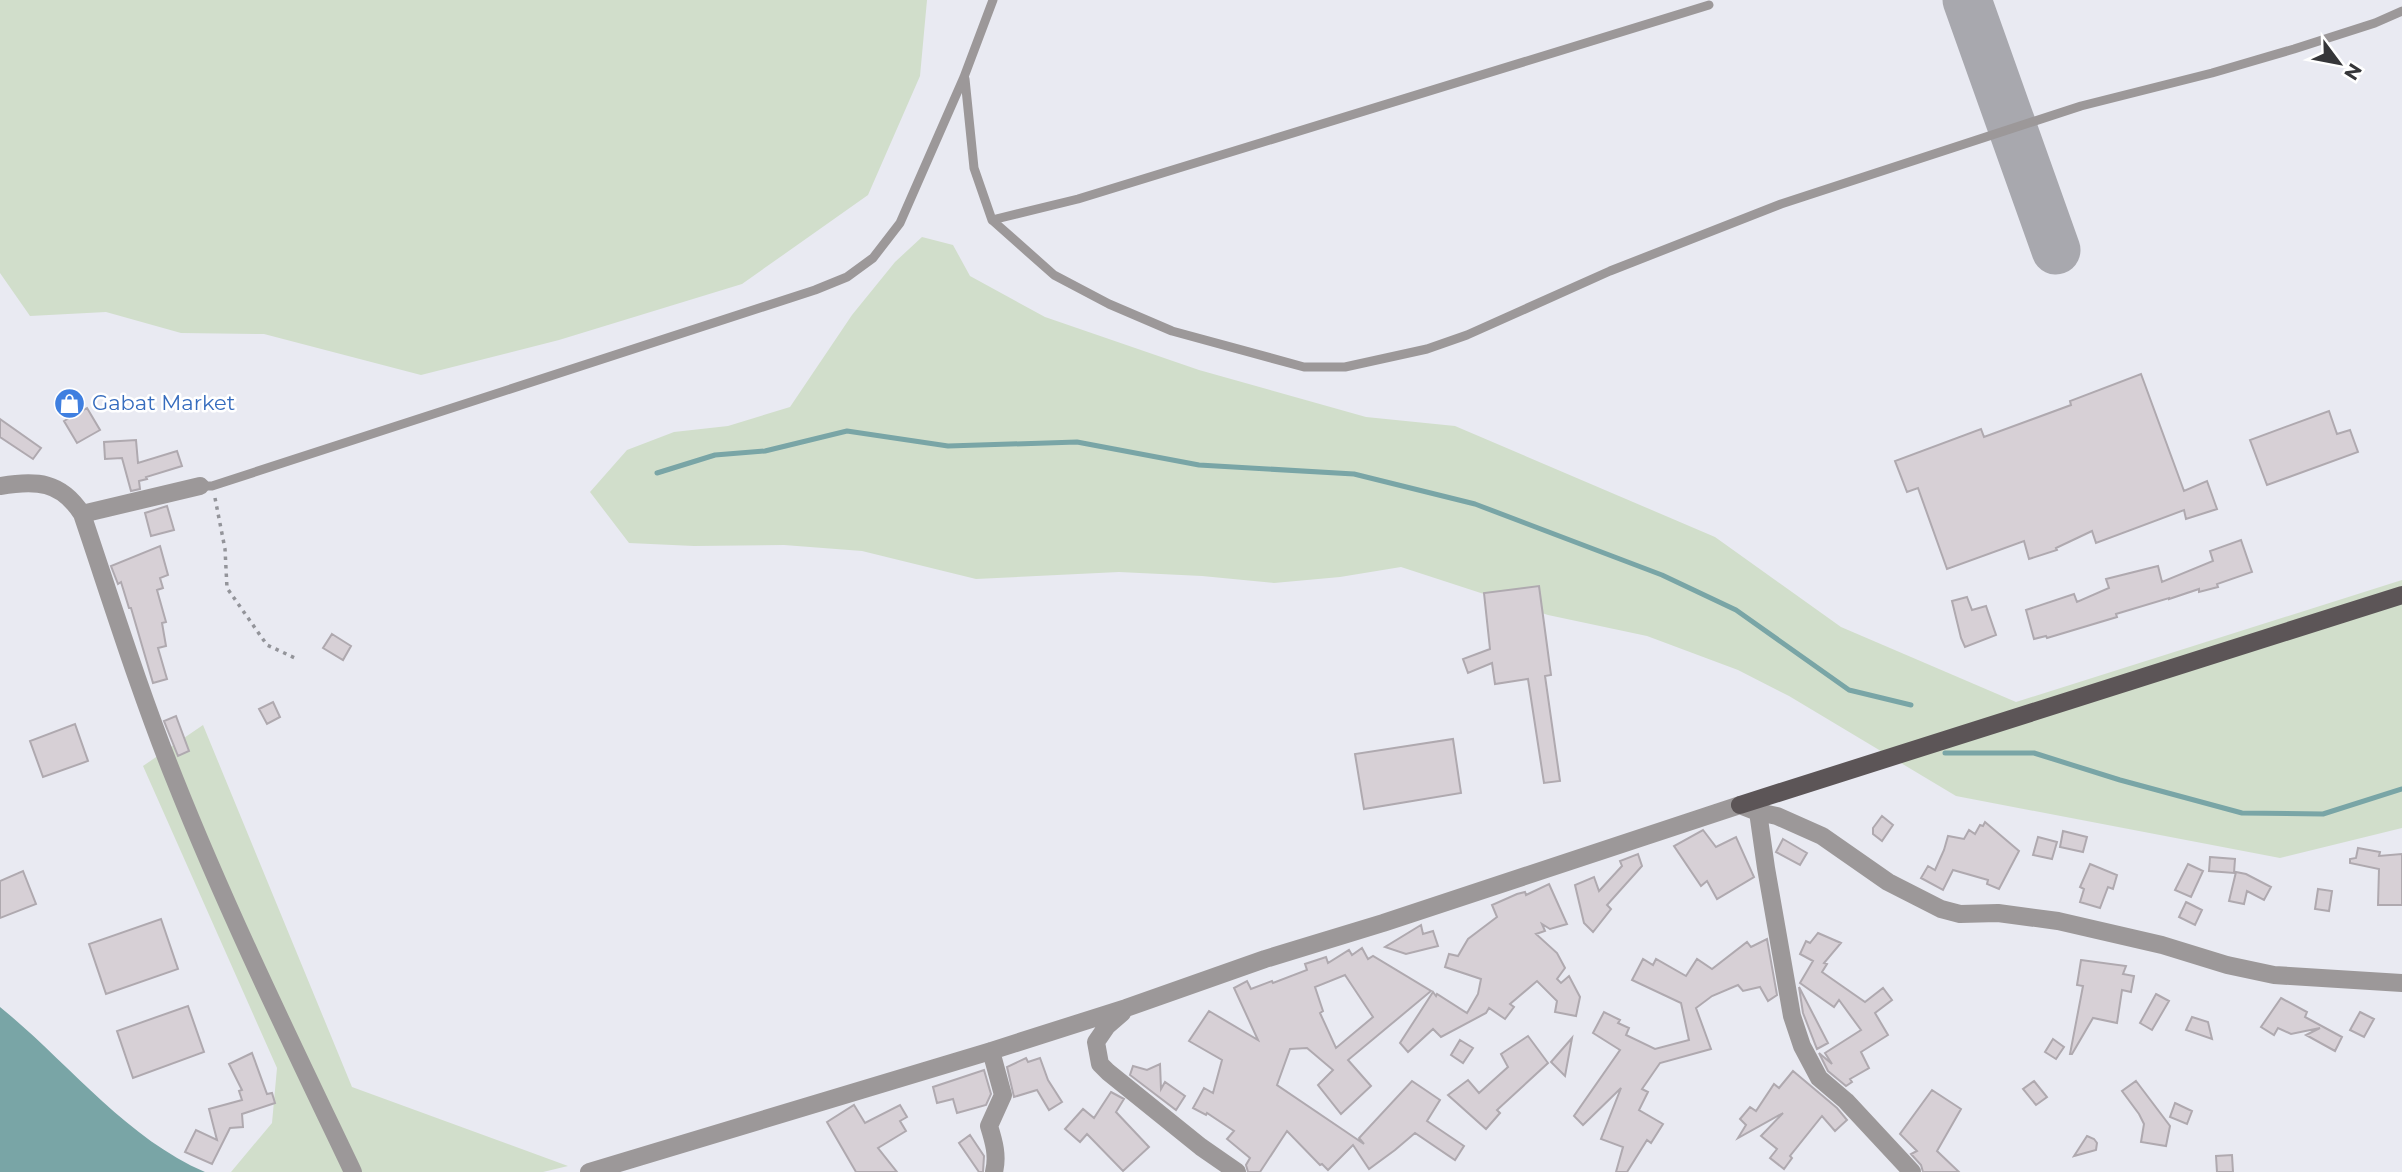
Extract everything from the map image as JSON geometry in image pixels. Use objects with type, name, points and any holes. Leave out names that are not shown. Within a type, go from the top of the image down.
[{"type":"main road","points":[[1740,805],[2402,595]]},
{"type":"street","points":[[0,486],[33,482],[54,486],[73,499],[82,514],[125,644],[175,780],[249,952],[353,1172]]},
{"type":"street","points":[[82,514],[206,486]]},
{"type":"street","points":[[589,1172],[1126,1008],[1265,959],[1383,923],[1740,805],[1777,816],[1822,836],[1888,882],[1941,909],[1960,914],[1998,913],[2058,921],[2274,975],[2402,983]]},
{"type":"street","points":[[1758,812],[1793,1016],[1802,1046],[1819,1078],[1846,1101],[1912,1172]]},
{"type":"street","points":[[1126,1008],[1096,1042],[1100,1064],[1164,1118],[1237,1172]]},
{"type":"street","points":[[991,1051],[1003,1095],[989,1126],[995,1145],[994,1172]]},
{"type":"lane","points":[[206,486],[847,277],[873,258],[900,223],[964,77],[993,0]]},
{"type":"lane","points":[[992,220],[1078,199],[1709,5]]},
{"type":"lane","points":[[964,77],[974,168],[992,220],[1054,275],[1109,304],[1172,331],[1304,366],[1345,366],[1427,349],[1468,335],[1610,271],[1807,196],[2081,106],[2294,49],[2375,23],[2402,11]]},
{"type":"path","points":[[206,486],[225,549],[227,588],[267,645],[295,658]]},
{"type":"shaded area","points":[[0,0],[927,0],[920,76],[868,195],[742,284],[559,340],[421,375],[264,334],[181,333],[106,312],[30,316],[0,273]]},
{"type":"shaded area","points":[[922,237],[953,245],[970,276],[1045,317],[1199,370],[1366,417],[1455,426],[1715,537],[1841,627],[2016,702],[2402,580],[2402,828],[2280,858],[1956,796],[1789,696],[1738,670],[1647,636],[1548,615],[1401,567],[1340,577],[1274,583],[1119,572],[976,579],[862,551],[784,545],[694,546],[629,543],[590,492],[627,450],[674,432],[728,426],[790,407],[852,315],[895,262]]},
{"type":"shaded area","points":[[203,725],[352,1087],[568,1166],[543,1172],[231,1172],[272,1123],[277,1068],[143,766]]},
{"type":"shaded area","points":[[0,1007],[122,1119],[176,1157],[205,1172],[0,1172]]},
{"type":"building","points":[[2141,374],[2184,491],[2207,481],[2217,509],[2186,519],[2184,510],[2096,543],[2092,531],[2056,548],[2057,550],[2029,559],[2024,541],[1947,569],[1918,488],[1907,492],[1895,461],[1981,429],[1984,437],[2071,405],[2070,401]]},
{"type":"building","points":[[87,408],[100,430],[77,443],[64,421]]},
{"type":"building","points":[[2329,411],[2337,434],[2350,430],[2358,452],[2267,485],[2250,440]]},
{"type":"building","points":[[0,419],[41,448],[33,459],[0,437]]},
{"type":"building","points":[[136,440],[138,463],[177,451],[182,466],[146,477],[147,479],[139,481],[140,489],[131,491],[122,458],[105,459],[104,442]]},
{"type":"building","points":[[167,506],[174,530],[151,536],[145,513]]},
{"type":"building","points":[[2241,540],[2252,572],[2217,584],[2218,587],[2199,592],[2199,589],[2116,614],[2117,617],[2047,638],[2034,639],[2026,610],[2074,594],[2077,602],[2109,588],[2106,579],[2158,566],[2162,582],[2213,561],[2210,551]]},
{"type":"building","points":[[160,546],[168,575],[160,578],[163,588],[157,590],[166,622],[162,623],[166,646],[158,648],[167,679],[153,683],[131,608],[121,582],[118,584],[111,566]]},
{"type":"building","points":[[1539,586],[1551,675],[1545,676],[1560,781],[1544,783],[1528,679],[1495,684],[1492,663],[1468,673],[1463,659],[1490,649],[1484,593]]},
{"type":"building","points":[[1967,597],[1972,610],[1986,606],[1996,635],[1965,647],[1952,601]]},
{"type":"building","points":[[332,634],[351,646],[343,660],[323,648]]},
{"type":"building","points":[[273,702],[280,717],[267,724],[259,709]]},
{"type":"building","points":[[176,716],[189,751],[178,756],[164,721]]},
{"type":"building","points":[[75,724],[88,761],[43,777],[30,741]]},
{"type":"building","points":[[1453,739],[1461,793],[1364,809],[1355,754]]},
{"type":"building","points":[[1882,816],[1893,825],[1882,841],[1873,834],[1873,828]]},
{"type":"building","points":[[1985,822],[2019,851],[1999,889],[1987,884],[1988,880],[1953,870],[1943,890],[1921,878],[1928,866],[1935,870],[1948,836],[1964,839],[1969,830],[1975,834]]},
{"type":"building","points":[[1703,830],[1716,847],[1736,837],[1754,877],[1717,899],[1707,881],[1701,886],[1674,846]]},
{"type":"building","points":[[2063,831],[2087,837],[2083,852],[2060,847]]},
{"type":"building","points":[[2038,837],[2057,842],[2052,859],[2033,855]]},
{"type":"building","points":[[1783,839],[1807,853],[1800,865],[1776,852]]},
{"type":"building","points":[[2358,848],[2380,852],[2379,856],[2402,854],[2402,905],[2378,905],[2379,869],[2350,863],[2350,859],[2356,858]]},
{"type":"building","points":[[1638,854],[1642,866],[1607,905],[1611,909],[1593,932],[1584,923],[1575,885],[1594,877],[1599,891],[1622,866],[1620,861]]},
{"type":"building","points":[[2210,857],[2235,859],[2234,873],[2209,871]]},
{"type":"building","points":[[2090,864],[2117,875],[2113,889],[2108,887],[2100,908],[2080,902],[2084,889],[2080,887]]},
{"type":"building","points":[[2188,864],[2203,871],[2191,897],[2175,890]]},
{"type":"building","points":[[23,871],[36,904],[0,918],[0,881]]},
{"type":"building","points":[[2236,872],[2246,874],[2271,887],[2264,900],[2247,891],[2244,904],[2229,901]]},
{"type":"building","points":[[1549,884],[1567,924],[1550,929],[1542,924],[1545,931],[1536,934],[1557,953],[1565,968],[1557,979],[1561,983],[1569,976],[1580,997],[1576,1016],[1555,1012],[1557,1001],[1537,981],[1510,1004],[1514,1007],[1505,1019],[1489,1008],[1486,1013],[1441,1037],[1433,1029],[1408,1052],[1400,1043],[1433,992],[1467,1013],[1478,994],[1481,979],[1445,967],[1449,954],[1458,956],[1468,939],[1497,917],[1492,905],[1517,894],[1525,892],[1526,895]]},
{"type":"building","points":[[2318,889],[2332,891],[2329,911],[2315,909]]},
{"type":"building","points":[[2186,902],[2202,910],[2195,925],[2179,917]]},
{"type":"building","points":[[161,919],[178,969],[106,994],[89,944]]},
{"type":"building","points":[[1421,925],[1423,934],[1433,931],[1438,946],[1406,954],[1385,947]]},
{"type":"building","points":[[1818,933],[1841,943],[1824,963],[1827,964],[1822,972],[1865,1002],[1883,988],[1892,1000],[1875,1013],[1888,1035],[1861,1052],[1869,1068],[1850,1079],[1852,1082],[1846,1086],[1828,1071],[1819,1053],[1832,1064],[1825,1053],[1861,1030],[1839,1000],[1834,1007],[1800,983],[1813,961],[1800,954],[1806,941],[1810,943]]},
{"type":"building","points":[[1767,939],[1777,995],[1768,1001],[1760,987],[1743,991],[1738,985],[1712,996],[1696,1008],[1711,1049],[1660,1063],[1642,1089],[1648,1092],[1639,1110],[1663,1124],[1651,1143],[1647,1140],[1627,1172],[1616,1172],[1623,1147],[1601,1139],[1621,1088],[1583,1125],[1574,1116],[1620,1050],[1593,1033],[1604,1012],[1629,1028],[1626,1035],[1655,1049],[1689,1040],[1681,1003],[1632,980],[1643,959],[1653,965],[1656,959],[1686,976],[1697,959],[1712,969],[1747,942],[1751,947]]},
{"type":"building","points":[[1362,948],[1368,959],[1373,956],[1431,991],[1348,1060],[1371,1086],[1341,1114],[1318,1085],[1333,1070],[1307,1048],[1290,1049],[1277,1085],[1364,1144],[1359,1138],[1412,1081],[1440,1100],[1427,1121],[1464,1146],[1455,1160],[1415,1133],[1369,1169],[1353,1145],[1328,1170],[1287,1131],[1260,1172],[1248,1172],[1246,1165],[1250,1158],[1227,1139],[1234,1131],[1207,1113],[1206,1115],[1193,1108],[1204,1088],[1213,1093],[1222,1060],[1189,1041],[1209,1011],[1258,1040],[1234,988],[1247,981],[1251,989],[1272,981],[1273,983],[1307,970],[1305,964],[1326,957],[1328,963],[1349,950],[1352,955]],"holes":[[[1345,975],[1373,1017],[1336,1048],[1320,1013],[1323,1011],[1315,987]]]},
{"type":"building","points":[[2081,960],[2126,966],[2123,974],[2134,976],[2131,992],[2122,990],[2117,1023],[2093,1018],[2070,1054],[2083,986],[2077,985]]},
{"type":"building","points":[[1799,987],[1828,1043],[1817,1049],[1803,1013]]},
{"type":"building","points":[[2156,994],[2169,1001],[2152,1030],[2140,1023]]},
{"type":"building","points":[[2281,998],[2307,1012],[2305,1017],[2342,1037],[2335,1051],[2306,1035],[2320,1028],[2291,1034],[2278,1028],[2274,1035],[2261,1027]]},
{"type":"building","points":[[188,1006],[204,1052],[133,1078],[117,1031]]},
{"type":"building","points":[[2360,1012],[2374,1019],[2364,1037],[2350,1030]]},
{"type":"building","points":[[2192,1017],[2208,1022],[2212,1039],[2186,1030]]},
{"type":"building","points":[[1528,1036],[1548,1063],[1497,1110],[1500,1113],[1486,1129],[1448,1095],[1468,1080],[1479,1093],[1508,1067],[1501,1054]]},
{"type":"building","points":[[1572,1038],[1565,1076],[1551,1062]]},
{"type":"building","points":[[2053,1039],[2064,1047],[2056,1059],[2045,1052]]},
{"type":"building","points":[[1460,1040],[1473,1048],[1463,1063],[1451,1055]]},
{"type":"building","points":[[252,1053],[267,1094],[272,1093],[275,1103],[242,1114],[243,1127],[230,1128],[212,1164],[185,1152],[196,1130],[217,1140],[209,1109],[242,1100],[239,1091],[242,1090],[229,1064]]},
{"type":"building","points":[[1026,1058],[1028,1062],[1040,1058],[1048,1080],[1062,1102],[1049,1110],[1037,1090],[1014,1097],[1007,1067]]},
{"type":"building","points":[[1160,1064],[1161,1089],[1165,1082],[1185,1096],[1176,1110],[1130,1075],[1133,1066],[1147,1070]]},
{"type":"building","points":[[984,1070],[991,1094],[986,1105],[957,1113],[953,1099],[937,1103],[933,1087]]},
{"type":"building","points":[[1793,1071],[1837,1108],[1847,1120],[1835,1131],[1822,1116],[1790,1156],[1792,1158],[1784,1169],[1770,1158],[1777,1149],[1761,1136],[1783,1113],[1738,1138],[1746,1125],[1740,1119],[1750,1107],[1756,1111],[1774,1084],[1779,1088]]},
{"type":"building","points":[[2034,1081],[2047,1097],[2036,1105],[2023,1089]]},
{"type":"building","points":[[2136,1081],[2170,1126],[2166,1146],[2141,1142],[2144,1124],[2122,1091]]},
{"type":"building","points":[[1932,1090],[1961,1109],[1937,1151],[1959,1172],[1923,1172],[1921,1165],[1911,1154],[1917,1151],[1900,1134]]},
{"type":"building","points":[[1111,1092],[1124,1099],[1116,1112],[1149,1147],[1123,1171],[1087,1134],[1080,1142],[1065,1129],[1083,1109],[1094,1118]]},
{"type":"building","points":[[2175,1103],[2192,1111],[2187,1124],[2170,1117]]},
{"type":"building","points":[[854,1105],[865,1123],[900,1105],[907,1117],[900,1121],[906,1131],[878,1148],[897,1172],[856,1172],[827,1122]]},
{"type":"building","points":[[970,1135],[984,1156],[983,1172],[979,1172],[959,1143]]},
{"type":"building","points":[[2087,1136],[2097,1143],[2096,1150],[2074,1156]]},
{"type":"building","points":[[2232,1155],[2233,1172],[2217,1172],[2216,1156]]},
{"type":"waterway","points":[[657,473],[715,455],[765,451],[847,431],[948,446],[1077,442],[1199,465],[1354,474],[1475,504],[1662,575],[1736,610],[1849,690],[1911,705]]},
{"type":"waterway","points":[[1945,753],[2034,753],[2120,780],[2242,813],[2323,814],[2402,789]]},
{"type":"taxiway","points":[[1967,0],[2056,250]]},
{"type":"place","name":"Gabat Market","points":[[69,403]]}]
